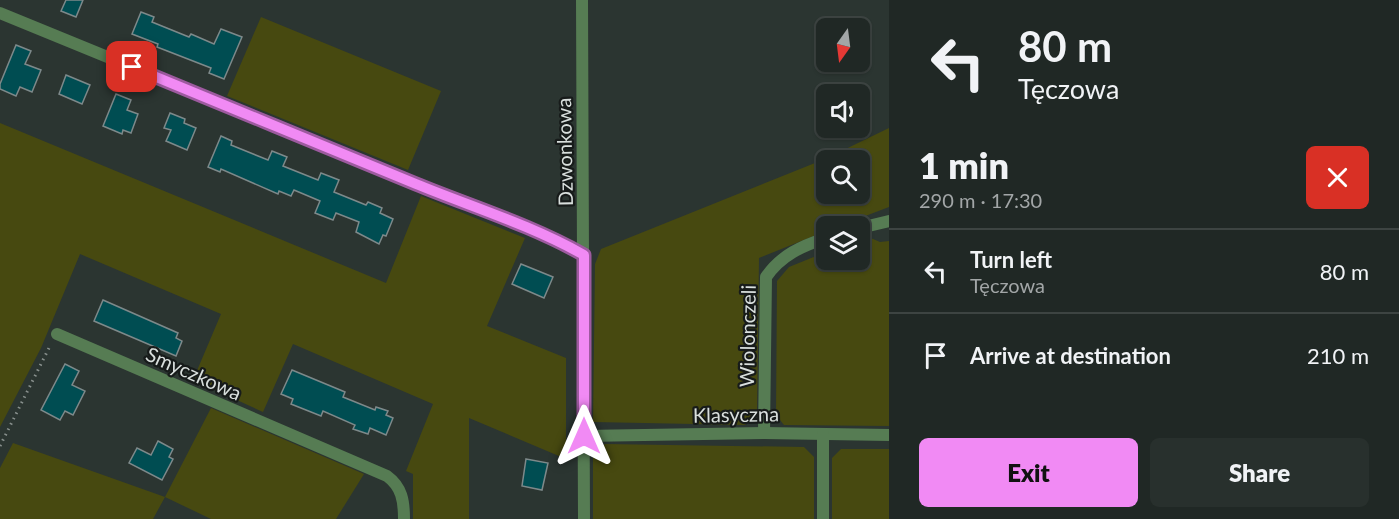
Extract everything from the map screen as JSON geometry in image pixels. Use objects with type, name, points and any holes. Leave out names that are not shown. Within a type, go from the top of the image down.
[{"type":"street","name":"Dzwonkowa","points":[[582,0],[584,519]]},
{"type":"street","points":[[0,13],[408,181],[483,209],[548,236],[584,255]]},
{"type":"street","points":[[870,224],[889,221]]},
{"type":"street","name":"Wiolonczeli","points":[[764,433],[766,277],[776,263],[802,246],[816,241]]},
{"type":"street","name":"Smyczkowa","points":[[57,334],[387,476],[398,486],[402,494],[405,519]]},
{"type":"street","name":"Klasyczna","points":[[584,436],[764,433],[889,435]]},
{"type":"street","points":[[823,434],[823,519]]},
{"type":"path","points":[[0,446],[57,334]]},
{"type":"shaded area","points":[[261,17],[441,91],[408,170],[227,96]]},
{"type":"shaded area","points":[[0,123],[386,283],[421,196],[525,238],[487,326],[566,358],[566,459],[469,418],[469,519],[413,519],[413,474],[406,471],[433,404],[293,344],[263,412],[193,380],[221,314],[80,254],[41,348],[0,427]]},
{"type":"shaded area","points":[[889,128],[889,207],[865,216],[816,216],[816,235],[759,258],[757,414],[745,425],[593,422],[595,264],[601,249],[816,163],[816,204],[870,204],[870,150],[844,150]]},
{"type":"shaded area","points":[[870,238],[880,242],[889,241],[889,426],[784,425],[776,415],[777,281],[789,267],[816,256],[816,270],[870,270]]},
{"type":"shaded area","points":[[211,408],[364,474],[336,519],[211,519],[165,497]]},
{"type":"shaded area","points":[[13,443],[165,497],[153,519],[0,519],[0,468]]},
{"type":"shaded area","points":[[605,444],[804,447],[814,457],[814,519],[593,519],[593,455]]},
{"type":"shaded area","points":[[841,449],[889,449],[889,519],[832,519],[832,458]]},
{"type":"building","points":[[66,0],[83,0],[76,17],[61,11]]},
{"type":"building","points":[[141,12],[154,17],[152,22],[214,44],[221,29],[242,37],[224,79],[209,73],[211,68],[157,47],[158,44],[132,34]]},
{"type":"building","points":[[16,45],[31,51],[25,64],[41,70],[32,92],[20,87],[16,96],[0,89],[0,84]]},
{"type":"building","points":[[66,75],[90,85],[82,104],[59,94]]},
{"type":"building","points":[[116,94],[131,100],[127,110],[138,114],[131,133],[123,130],[122,134],[103,126]]},
{"type":"building","points":[[170,113],[185,119],[184,123],[196,128],[187,150],[166,141],[171,130],[164,128]]},
{"type":"building","points":[[221,136],[232,141],[231,145],[268,160],[272,151],[287,157],[283,166],[318,180],[321,173],[339,180],[334,192],[366,205],[368,202],[382,208],[380,213],[393,219],[386,236],[383,235],[379,244],[356,232],[359,222],[336,213],[333,220],[315,213],[320,201],[294,190],[291,196],[279,191],[278,194],[221,169],[220,172],[208,167]]},
{"type":"building","points":[[521,264],[553,277],[544,298],[512,284]]},
{"type":"building","points":[[103,300],[178,333],[176,338],[182,341],[176,356],[94,321]]},
{"type":"building","points":[[65,364],[79,371],[72,385],[85,391],[73,415],[65,411],[60,420],[41,410]]},
{"type":"building","points":[[292,370],[345,392],[343,397],[375,410],[376,407],[388,411],[386,415],[393,418],[386,435],[370,428],[368,434],[353,429],[355,425],[323,411],[321,416],[291,404],[293,399],[281,394]]},
{"type":"building","points":[[158,441],[173,449],[169,457],[173,459],[162,480],[129,463],[137,448],[151,455]]},
{"type":"building","points":[[526,459],[548,463],[542,490],[522,486]]},
{"type":"route","points":[[132,67],[548,236],[584,255],[584,436]]}]
